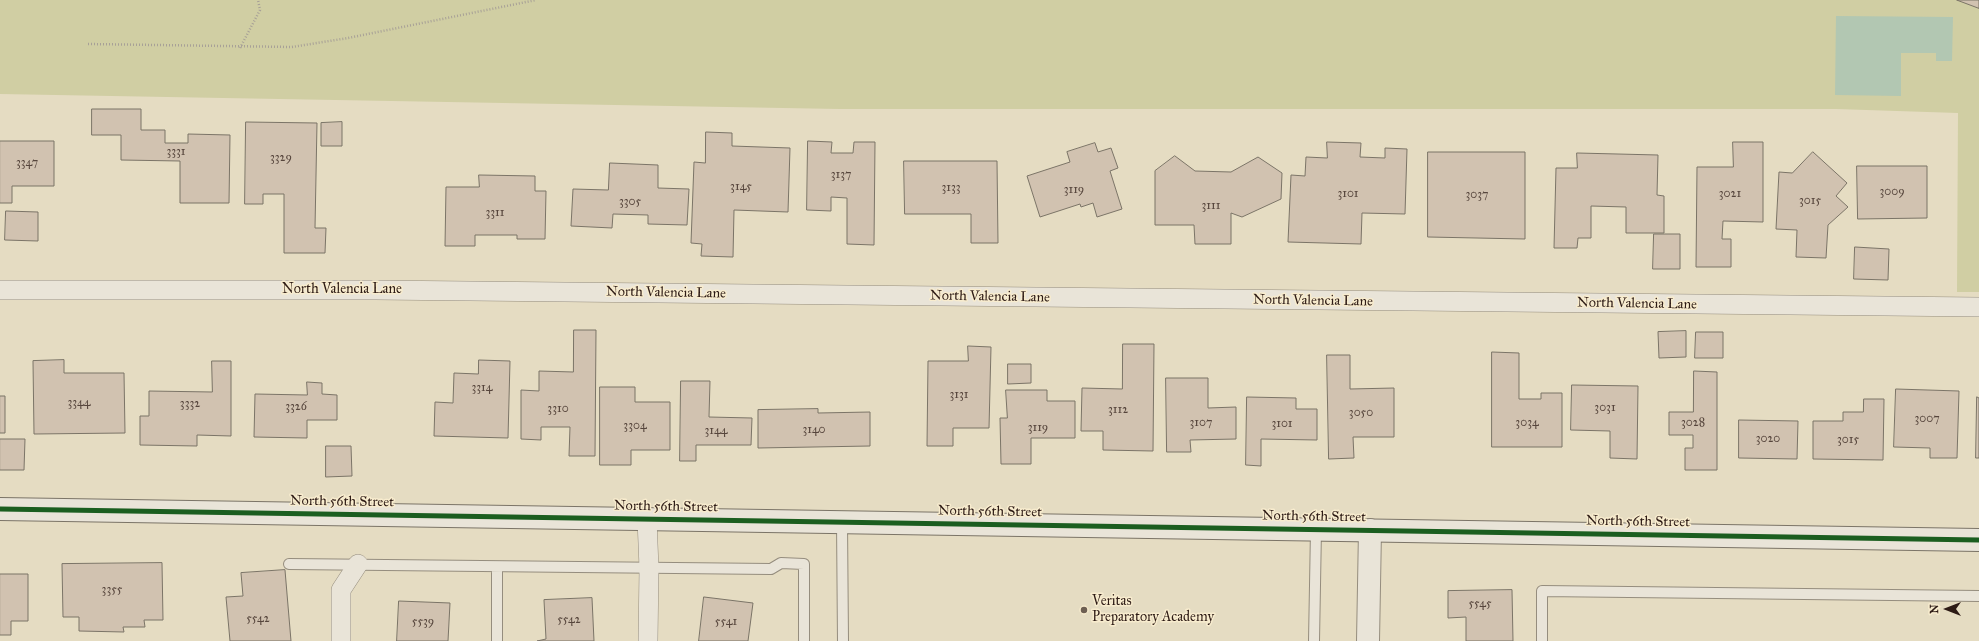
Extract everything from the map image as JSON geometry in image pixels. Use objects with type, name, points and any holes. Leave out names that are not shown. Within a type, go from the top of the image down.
[{"type":"main road","name":"North 56th Street","points":[[0,508],[1979,540]]},
{"type":"main road","points":[[1368,641],[1370,530]]},
{"type":"street","name":"North Valencia Lane","points":[[0,290],[376,290],[1979,307]]},
{"type":"street","points":[[647,519],[649,568],[648,641]]},
{"type":"street","points":[[341,641],[341,590],[358,564]]},
{"type":"lane","points":[[842,522],[843,641]]},
{"type":"lane","points":[[1314,641],[1316,529]]},
{"type":"lane","points":[[289,564],[770,570],[781,563],[804,564],[804,641]]},
{"type":"lane","points":[[497,567],[497,641]]},
{"type":"lane","points":[[1542,641],[1542,592],[1979,596]]},
{"type":"path","points":[[240,48],[260,10],[258,0]]},
{"type":"path","points":[[88,44],[240,48],[299,46],[536,0]]},
{"type":"shaded area","points":[[0,0],[1979,0],[1979,292],[1957,292],[1958,113],[1836,109],[839,109],[0,94]]},
{"type":"shaded area","points":[[1836,16],[1953,17],[1952,61],[1936,61],[1936,53],[1901,53],[1901,96],[1835,95]]},
{"type":"building","points":[[1957,0],[1979,0],[1979,8]]},
{"type":"building","points":[[92,109],[141,109],[141,130],[165,130],[165,143],[188,143],[188,134],[230,135],[229,203],[180,203],[180,161],[121,160],[121,135],[92,135]]},
{"type":"building","points":[[246,122],[317,123],[315,228],[326,228],[325,253],[284,253],[284,194],[263,194],[263,204],[245,204]]},
{"type":"building","points":[[342,122],[342,146],[321,146],[321,123]]},
{"type":"building","points":[[706,132],[732,133],[732,146],[790,148],[788,212],[734,210],[733,257],[701,256],[702,244],[691,243],[694,162],[705,163]]},
{"type":"building","points":[[0,141],[54,141],[54,186],[12,186],[12,203],[0,203]]},
{"type":"building","points":[[808,141],[832,142],[831,153],[853,153],[854,142],[875,142],[874,245],[847,244],[847,198],[831,197],[831,211],[807,210]]},
{"type":"building","points":[[1327,142],[1361,143],[1360,157],[1385,158],[1385,148],[1407,149],[1405,214],[1362,213],[1361,244],[1288,242],[1291,175],[1305,176],[1306,157],[1327,158]]},
{"type":"building","points":[[1733,142],[1763,142],[1763,222],[1723,221],[1722,239],[1731,239],[1731,267],[1696,267],[1697,167],[1733,167]]},
{"type":"building","points":[[1095,143],[1098,152],[1111,148],[1118,168],[1110,171],[1122,209],[1097,217],[1093,203],[1081,207],[1080,204],[1040,217],[1027,176],[1070,162],[1067,152]]},
{"type":"building","points":[[1428,152],[1525,152],[1525,239],[1428,237]]},
{"type":"building","points":[[1813,152],[1847,183],[1836,196],[1848,207],[1828,225],[1826,258],[1796,257],[1797,230],[1776,229],[1779,172],[1792,173]]},
{"type":"building","points":[[1577,153],[1658,155],[1657,195],[1664,196],[1664,233],[1626,233],[1626,207],[1591,206],[1591,238],[1578,238],[1577,248],[1554,248],[1556,168],[1577,168]]},
{"type":"building","points":[[1175,156],[1195,171],[1231,172],[1258,157],[1282,173],[1281,199],[1242,217],[1231,213],[1231,244],[1195,244],[1194,225],[1155,225],[1155,171]]},
{"type":"building","points":[[904,161],[997,161],[998,243],[971,243],[971,214],[905,214]]},
{"type":"building","points":[[610,163],[658,165],[658,188],[689,189],[687,225],[648,224],[648,215],[613,214],[612,228],[571,226],[573,189],[608,190]]},
{"type":"building","points":[[1857,166],[1927,166],[1927,218],[1858,219]]},
{"type":"building","points":[[479,175],[535,176],[535,191],[546,191],[545,239],[517,239],[517,235],[475,235],[475,246],[445,246],[446,187],[479,187]]},
{"type":"building","points":[[6,211],[38,212],[38,241],[5,240]]},
{"type":"building","points":[[1654,234],[1680,234],[1680,269],[1653,269]]},
{"type":"building","points":[[1855,247],[1889,249],[1888,280],[1854,279]]},
{"type":"building","points":[[574,330],[596,330],[595,456],[569,456],[570,427],[541,427],[541,440],[521,439],[521,390],[539,391],[539,371],[573,372]]},
{"type":"building","points":[[1686,331],[1686,357],[1659,358],[1658,332]]},
{"type":"building","points":[[1696,332],[1723,332],[1723,358],[1695,358]]},
{"type":"building","points":[[1123,344],[1154,344],[1153,451],[1103,450],[1103,431],[1081,431],[1082,388],[1122,389]]},
{"type":"building","points":[[968,346],[991,347],[989,428],[953,428],[953,446],[927,446],[928,361],[968,361]]},
{"type":"building","points":[[1492,352],[1519,353],[1519,399],[1541,399],[1541,393],[1562,393],[1562,447],[1492,447]]},
{"type":"building","points":[[1327,355],[1350,355],[1350,389],[1394,388],[1394,437],[1353,437],[1354,458],[1329,459]]},
{"type":"building","points":[[64,360],[64,373],[124,373],[125,433],[34,434],[33,361]]},
{"type":"building","points":[[479,360],[510,361],[508,438],[434,436],[435,402],[453,403],[454,373],[478,374]]},
{"type":"building","points":[[212,361],[231,361],[231,436],[197,435],[197,446],[140,445],[140,416],[149,416],[149,391],[212,392]]},
{"type":"building","points":[[1008,364],[1031,364],[1031,383],[1008,384]]},
{"type":"building","points":[[1694,371],[1717,372],[1717,470],[1685,470],[1685,448],[1693,448],[1693,435],[1669,435],[1669,412],[1693,412]]},
{"type":"building","points":[[1166,378],[1208,378],[1208,408],[1236,407],[1236,439],[1190,440],[1191,452],[1167,452]]},
{"type":"building","points":[[681,381],[710,381],[709,417],[752,418],[751,445],[696,445],[696,461],[680,461]]},
{"type":"building","points":[[307,382],[322,383],[322,394],[337,395],[337,420],[307,420],[307,438],[254,437],[255,394],[307,395]]},
{"type":"building","points":[[1572,385],[1638,386],[1637,459],[1610,458],[1610,431],[1571,430]]},
{"type":"building","points":[[600,387],[635,387],[635,402],[670,402],[670,450],[631,450],[631,465],[600,465]]},
{"type":"building","points":[[1896,389],[1959,391],[1957,458],[1930,458],[1930,448],[1894,447]]},
{"type":"building","points":[[1006,390],[1047,390],[1047,401],[1075,401],[1075,438],[1031,438],[1031,464],[1001,464],[1000,418],[1007,418]]},
{"type":"building","points":[[0,396],[5,396],[5,433],[0,433]]},
{"type":"building","points":[[1247,397],[1296,398],[1296,409],[1317,409],[1317,440],[1261,439],[1261,466],[1246,465]]},
{"type":"building","points":[[1977,397],[1979,398],[1979,458],[1976,458]]},
{"type":"building","points":[[1864,399],[1884,399],[1883,460],[1813,459],[1813,421],[1843,421],[1843,412],[1863,412]]},
{"type":"building","points":[[818,409],[818,413],[870,412],[870,446],[758,448],[758,410]]},
{"type":"building","points":[[1739,420],[1798,421],[1797,459],[1739,458]]},
{"type":"building","points":[[0,439],[25,439],[24,470],[0,470]]},
{"type":"building","points":[[326,446],[351,446],[352,476],[326,477]]},
{"type":"building","points":[[162,563],[163,620],[144,620],[145,627],[123,627],[124,632],[79,631],[79,617],[63,617],[62,564]]},
{"type":"building","points":[[285,570],[291,641],[230,641],[226,597],[243,596],[241,573]]},
{"type":"building","points":[[0,574],[28,574],[28,621],[11,621],[11,635],[0,635]]},
{"type":"building","points":[[1512,590],[1513,641],[1466,641],[1466,617],[1448,618],[1448,591]]},
{"type":"building","points":[[704,597],[753,603],[748,641],[699,641]]},
{"type":"building","points":[[592,598],[594,641],[537,641],[546,639],[544,600]]},
{"type":"building","points":[[399,601],[450,603],[448,641],[397,641]]},
{"type":"cycle path","points":[[0,509],[1979,540]]},
{"type":"place","name":"Veritas Preparatory Academy","points":[[1084,610]]}]
